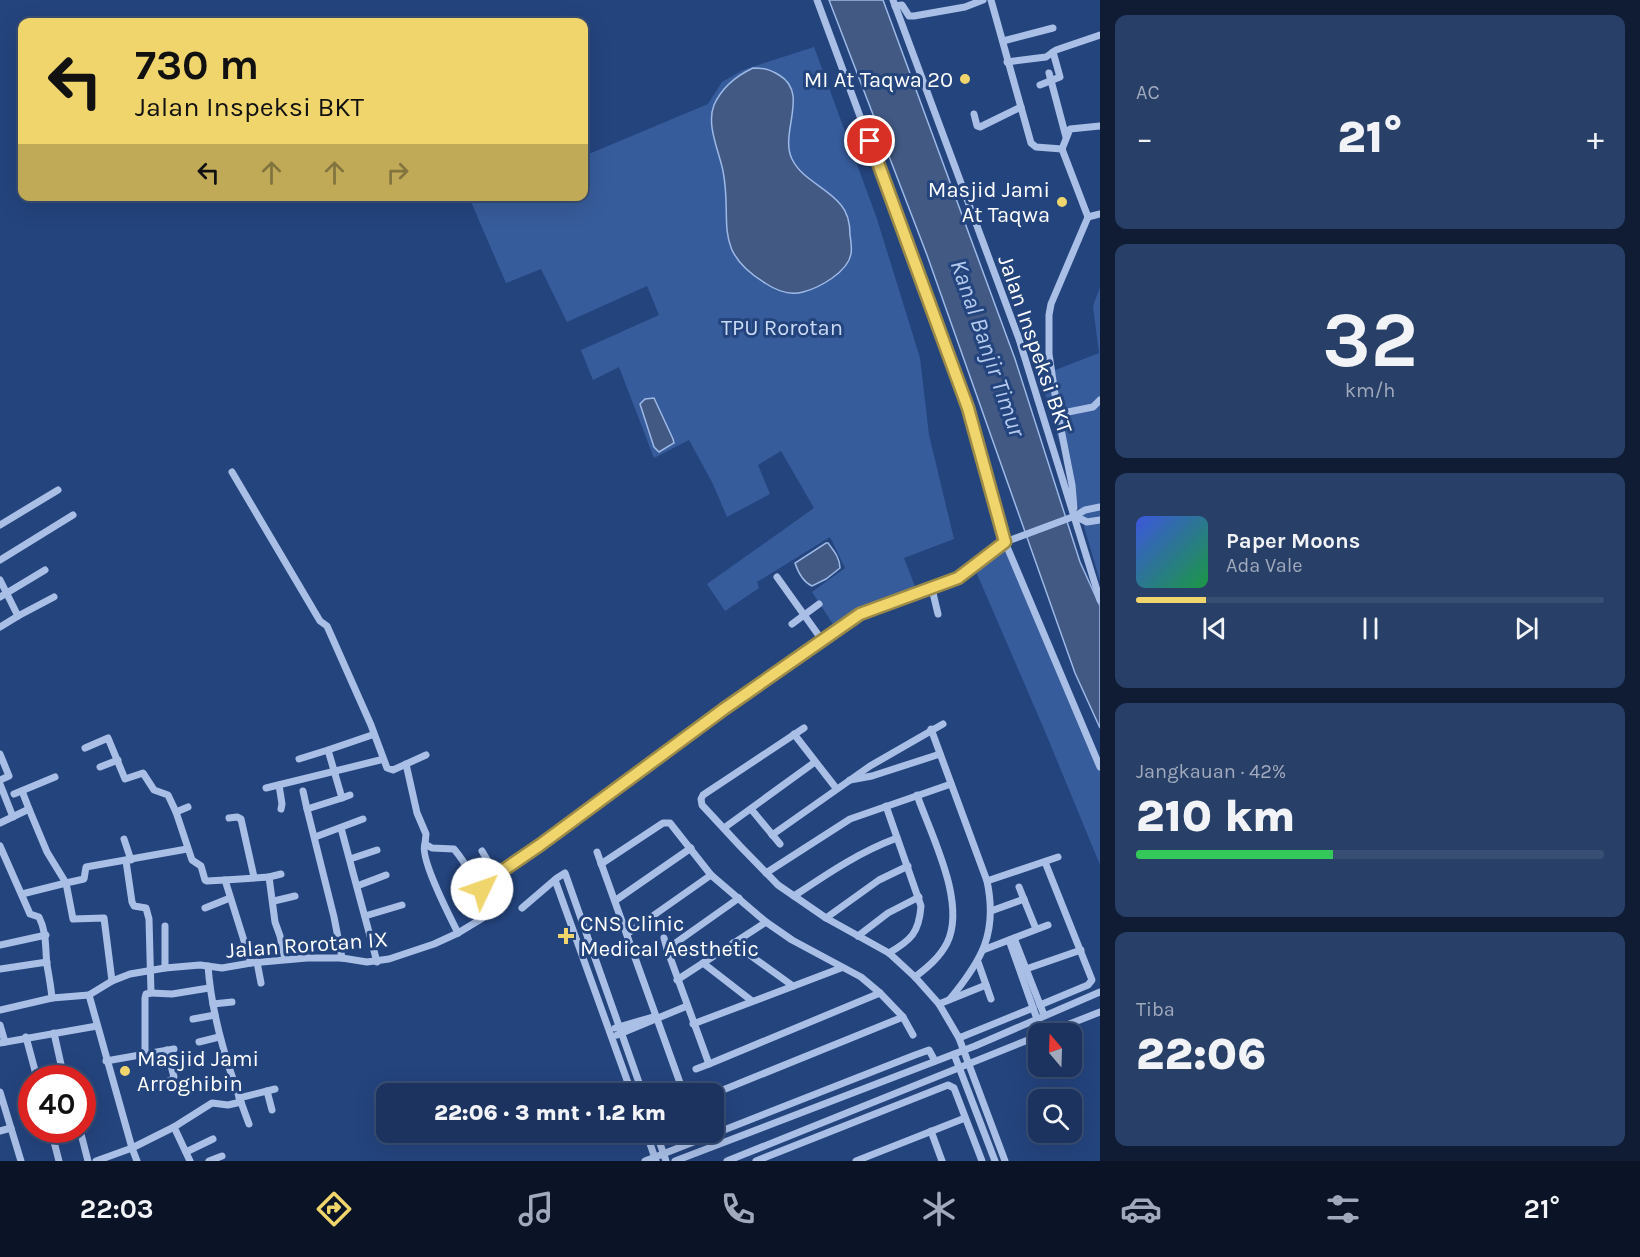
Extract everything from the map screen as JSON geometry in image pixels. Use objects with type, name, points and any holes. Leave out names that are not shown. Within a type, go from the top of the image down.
[{"type":"street","points":[[817,0],[968,408],[1008,541],[1100,767]]},
{"type":"street","points":[[894,3],[902,5],[909,16],[914,16],[965,7],[983,0]]},
{"type":"street","points":[[991,0],[1032,145],[1062,149]]},
{"type":"street","name":"Jalan Inspeksi BKT","points":[[894,3],[1019,339],[1100,600]]},
{"type":"street","points":[[1003,41],[1053,28]]},
{"type":"street","points":[[1007,62],[1046,57],[1053,52],[1100,35]]},
{"type":"street","points":[[1040,85],[1060,76],[1053,52]]},
{"type":"street","points":[[1049,73],[1066,137]]},
{"type":"street","points":[[974,114],[977,126],[980,127],[1021,107]]},
{"type":"street","points":[[1075,516],[1061,414],[1049,354],[1050,309],[1088,217],[1062,149],[1069,130],[1100,126]]},
{"type":"street","points":[[1088,217],[1100,214]]},
{"type":"street","points":[[1061,414],[1093,407],[1100,400]]},
{"type":"street","points":[[232,472],[320,621],[327,626],[387,768],[393,770],[426,755]]},
{"type":"street","points":[[0,525],[58,490]]},
{"type":"street","points":[[482,851],[496,875],[724,709],[860,614],[932,589],[964,574],[1008,541],[1075,516],[1085,510],[1100,507]]},
{"type":"street","points":[[1,557],[73,515]]},
{"type":"street","points":[[1075,516],[1087,522],[1100,520]]},
{"type":"street","points":[[0,597],[45,570]]},
{"type":"street","points":[[777,577],[822,640]]},
{"type":"street","points":[[0,580],[18,616]]},
{"type":"street","points":[[932,589],[938,614]]},
{"type":"street","points":[[0,627],[54,597]]},
{"type":"street","points":[[792,624],[819,604]]},
{"type":"street","points":[[772,835],[836,788],[931,729],[943,724]]},
{"type":"street","points":[[804,728],[701,797],[702,804],[766,873],[826,918],[889,953],[939,1004],[958,1038],[1005,1161]]},
{"type":"street","points":[[931,729],[987,881],[991,912],[989,933],[978,962],[950,999]]},
{"type":"street","points":[[794,734],[836,788]]},
{"type":"street","points":[[299,759],[372,735]]},
{"type":"street","points":[[85,748],[108,738],[126,779],[143,773],[154,790],[168,795],[176,812],[187,849],[192,860],[201,866],[207,881],[269,877],[281,874]]},
{"type":"street","points":[[328,750],[342,798]]},
{"type":"street","points":[[0,754],[9,776],[0,782],[13,817]]},
{"type":"street","points":[[848,781],[867,778],[940,754]]},
{"type":"street","points":[[100,767],[118,760]]},
{"type":"street","points":[[266,788],[380,760]]},
{"type":"street","points":[[724,828],[815,762]]},
{"type":"street","points":[[406,764],[417,813],[426,834],[423,850],[427,865],[458,933]]},
{"type":"street","points":[[14,794],[55,777]]},
{"type":"street","points":[[766,873],[850,819],[951,784]]},
{"type":"street","points":[[279,786],[281,809]]},
{"type":"street","points":[[22,791],[46,852],[66,884],[73,919],[104,919],[112,981]]},
{"type":"street","points":[[303,791],[342,958]]},
{"type":"street","points":[[308,809],[350,795]]},
{"type":"street","points":[[915,977],[938,956],[948,942],[954,907],[951,889],[917,795]]},
{"type":"street","points":[[886,806],[919,897],[920,921],[915,933],[905,943],[889,953]]},
{"type":"street","points":[[176,812],[188,807]]},
{"type":"street","points":[[0,823],[29,809]]},
{"type":"street","points":[[751,809],[780,844]]},
{"type":"street","points":[[229,818],[241,819],[254,877]]},
{"type":"street","points":[[315,837],[363,819]]},
{"type":"street","points":[[601,864],[666,822],[672,824],[711,875],[766,922],[792,940],[861,977],[903,1017],[913,1035]]},
{"type":"street","points":[[341,828],[377,962]]},
{"type":"street","points":[[794,896],[853,857],[897,837]]},
{"type":"street","points":[[124,839],[132,902],[134,906],[146,909],[149,919],[151,993]]},
{"type":"street","points":[[425,844],[432,848],[451,847],[454,849],[474,882],[473,899]]},
{"type":"street","points":[[0,846],[30,915],[39,917],[46,935],[52,998]]},
{"type":"street","points":[[616,900],[691,848]]},
{"type":"street","points":[[22,894],[84,879],[86,867],[187,849]]},
{"type":"street","points":[[350,859],[377,850]]},
{"type":"street","points":[[597,852],[659,1016],[680,1083]]},
{"type":"street","points":[[987,881],[1058,856]]},
{"type":"street","points":[[958,1038],[1036,1004],[1088,986],[1091,982],[1081,950],[1045,862]]},
{"type":"street","points":[[826,918],[879,880],[908,866]]},
{"type":"street","points":[[522,908],[565,873],[639,1083]]},
{"type":"street","points":[[357,886],[386,875]]},
{"type":"street","name":"Jalan Rorotan IX","points":[[89,996],[112,981],[130,974],[165,968],[193,965],[222,969],[285,959],[342,958],[377,962],[408,954],[458,933],[489,913],[490,906],[481,887],[496,875]]},
{"type":"street","points":[[627,934],[711,875]]},
{"type":"street","points":[[269,877],[275,922],[285,959]]},
{"type":"street","points":[[225,880],[261,983]]},
{"type":"street","points":[[555,880],[628,1083]]},
{"type":"street","points":[[1019,887],[1036,929]]},
{"type":"street","points":[[274,901],[295,896]]},
{"type":"street","points":[[858,936],[888,913],[919,897]]},
{"type":"street","points":[[205,908],[230,898]]},
{"type":"street","points":[[667,949],[739,898]]},
{"type":"street","points":[[991,912],[1024,899]]},
{"type":"street","points":[[365,916],[402,904]]},
{"type":"street","points":[[677,980],[766,922]]},
{"type":"street","points":[[983,950],[1048,925]]},
{"type":"street","points":[[165,926],[165,968]]},
{"type":"street","points":[[0,945],[46,935]]},
{"type":"street","points":[[664,938],[677,980],[709,1064]]},
{"type":"street","points":[[1012,939],[1026,969],[1036,1004]]},
{"type":"street","points":[[1012,939],[1041,1017]]},
{"type":"street","points":[[733,943],[794,986]]},
{"type":"street","points":[[1026,969],[1081,950]]},
{"type":"street","points":[[0,969],[47,962]]},
{"type":"street","points":[[978,962],[991,999]]},
{"type":"street","points":[[702,963],[752,1001]]},
{"type":"street","points":[[208,966],[219,1037],[249,1124]]},
{"type":"street","points":[[693,1024],[841,968]]},
{"type":"street","points":[[939,1004],[987,985]]},
{"type":"street","points":[[145,1053],[146,994],[210,988]]},
{"type":"street","points":[[675,1161],[954,1054],[1100,992]]},
{"type":"street","points":[[696,1069],[880,993]]},
{"type":"street","points":[[0,1010],[52,998],[89,996],[106,1061],[137,1161]]},
{"type":"street","points":[[213,1004],[232,1002]]},
{"type":"street","points":[[611,1033],[687,1006]]},
{"type":"street","points":[[1072,1023],[1100,1012]]},
{"type":"street","points":[[194,1019],[215,1015]]},
{"type":"street","points":[[724,1090],[903,1017]]},
{"type":"street","points":[[0,1025],[6,1042],[97,1026]]},
{"type":"street","points":[[54,1033],[61,1065]]},
{"type":"street","points":[[26,1037],[34,1065]]},
{"type":"street","points":[[198,1042],[219,1037]]},
{"type":"street","points":[[727,1161],[1028,1040]]},
{"type":"street","points":[[616,1048],[626,1045]]},
{"type":"street","points":[[106,1061],[170,1050],[174,1077],[171,1080],[146,1087],[144,1083]]},
{"type":"street","points":[[645,1161],[665,1157],[929,1050],[935,1061]]},
{"type":"street","points":[[954,1054],[995,1161]]},
{"type":"street","points":[[756,1161],[948,1085],[954,1088],[982,1161]]},
{"type":"street","points":[[96,1161],[105,1160],[174,1127],[212,1103],[228,1105],[271,1090],[272,1110]]},
{"type":"street","points":[[0,1092],[21,1161]]},
{"type":"street","points":[[805,1100],[808,1110]]},
{"type":"street","points":[[856,1161],[965,1118]]},
{"type":"street","points":[[174,1127],[190,1161]]},
{"type":"street","points":[[0,1131],[11,1128]]},
{"type":"street","points":[[931,1131],[942,1161]]},
{"type":"street","points":[[186,1152],[213,1139]]},
{"type":"street","points":[[54,1143],[59,1161]]},
{"type":"street","points":[[83,1143],[88,1161]]},
{"type":"street","points":[[650,1143],[655,1159]]},
{"type":"street","points":[[209,1161],[222,1156]]},
{"type":"green space","name":"TPU Rorotan","points":[[814,47],[877,219],[920,358],[929,435],[954,539],[904,558],[916,589],[855,611],[833,624],[812,592],[845,568],[830,537],[757,582],[759,588],[725,611],[707,584],[814,508],[781,451],[758,465],[770,494],[727,517],[713,484],[689,440],[654,458],[619,367],[593,380],[581,350],[659,315],[647,286],[567,322],[541,269],[506,283],[471,201],[588,201],[588,154],[708,104],[722,82],[743,70]]},
{"type":"green space","points":[[1100,287],[1100,581],[1040,376],[1099,353],[1093,306]]},
{"type":"green space","points":[[1005,542],[1100,766],[1100,865],[974,567]]},
{"type":"water","name":"Kanal Banjir Timur","points":[[829,0],[883,0],[1015,359],[1080,562],[1100,606],[1100,728],[1075,673],[927,255]]},
{"type":"water","points":[[753,68],[772,71],[788,83],[793,103],[789,137],[792,159],[802,173],[841,205],[849,223],[851,252],[849,261],[839,273],[824,283],[798,293],[779,290],[748,271],[737,259],[728,234],[723,171],[712,129],[712,113],[725,87],[735,78]]},
{"type":"water","points":[[654,398],[674,443],[659,452],[654,447],[640,404],[645,399]]},
{"type":"water","points":[[826,543],[836,555],[840,568],[812,586],[801,576],[795,563]]},
{"type":"place","name":"MI At Taqwa 20","points":[[965,79]]},
{"type":"place","name":"Masjid Jami At Taqwa","points":[[1062,202]]},
{"type":"place","name":"CNS Clinic Medical Aesthetic","points":[[566,936]]},
{"type":"place","name":"Masjid Jami Arroghibin","points":[[125,1071]]},
{"type":"route","points":[[482,889],[481,885],[540,845],[724,709],[860,614],[950,582],[969,571],[1005,542],[968,408],[870,141]]}]
